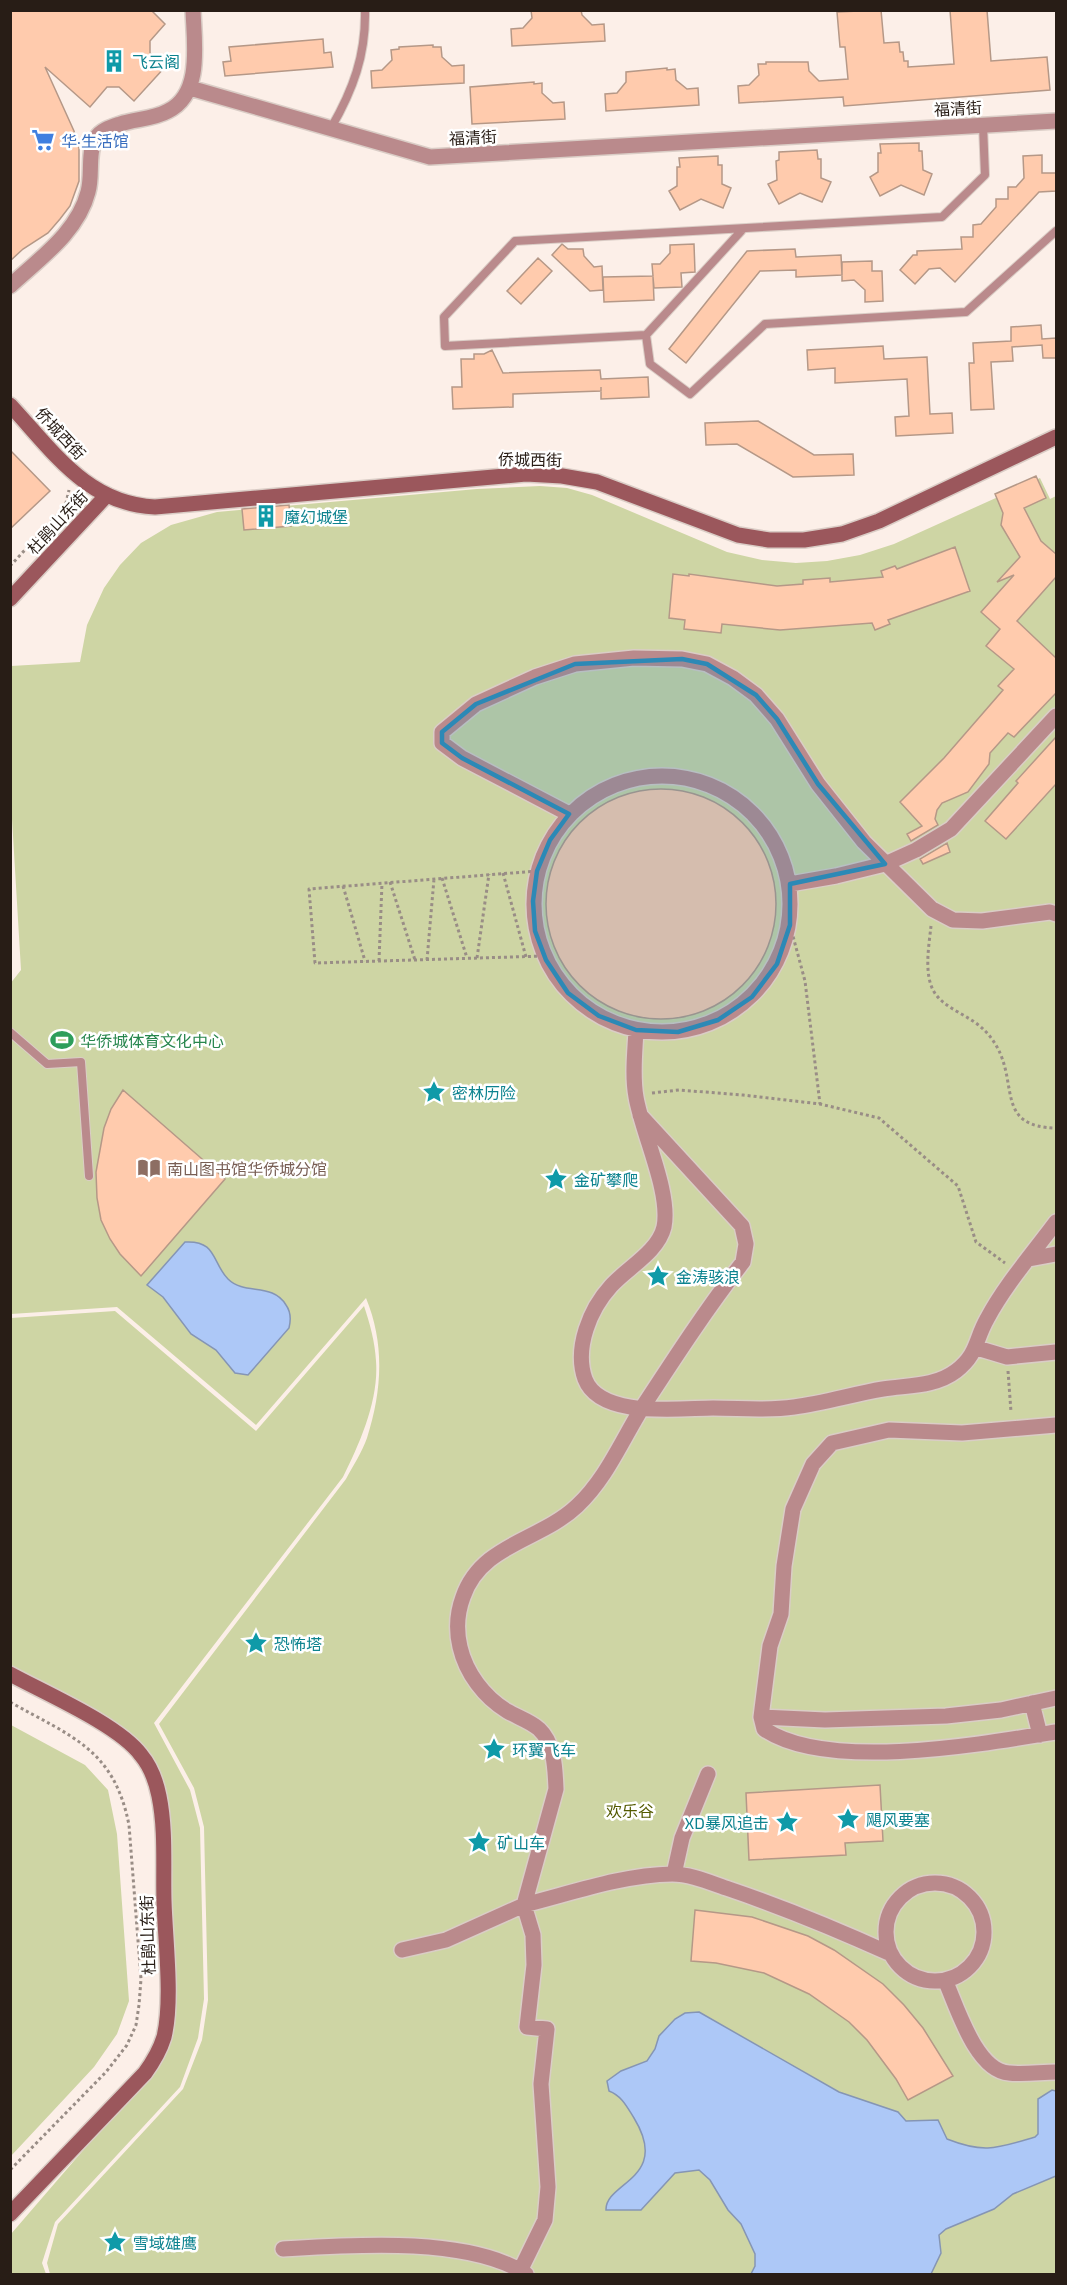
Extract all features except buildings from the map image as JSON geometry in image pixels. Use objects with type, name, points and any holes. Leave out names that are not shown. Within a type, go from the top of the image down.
[{"type":"street","points":[[10,286],[56,243],[83,208],[92,175],[92,147],[98,135],[106,129],[167,112],[181,103],[190,88],[194,55],[193,10]]},
{"type":"street","name":"福清街","points":[[190,88],[429,157],[1056,121]]},
{"type":"street","name":"侨城西街","points":[[10,405],[74,473],[106,496],[126,504],[155,507],[526,474],[562,476],[597,482],[738,535],[770,540],[804,540],[842,534],[879,521],[1056,437]]},
{"type":"street","name":"杜鹃山东街","points":[[10,599],[106,496]]},
{"type":"street","points":[[569,814],[462,758],[442,743],[442,732],[476,704],[535,677],[575,664],[634,658],[682,658],[706,664],[733,678],[756,695],[777,719],[818,784],[864,842],[932,909],[952,920],[982,921],[1050,912],[1056,914]]},
{"type":"street","points":[[790,884],[885,864],[916,850],[951,829],[1056,716]]},
{"type":"street","points":[[666,775],[701,781],[734,796],[760,820],[780,850],[790,884],[790,925],[777,964],[752,997],[717,1020],[678,1032],[636,1030],[599,1017],[568,993],[544,956],[535,932],[533,901],[537,871],[550,840],[569,814],[598,792],[631,779],[666,775]]},
{"type":"street","points":[[636,1030],[635,1094],[663,1195],[664,1226],[651,1249],[610,1286],[595,1307],[583,1342],[582,1366],[586,1381],[595,1393],[613,1402],[641,1409],[790,1408],[831,1402],[886,1389],[910,1388],[954,1373],[966,1363],[977,1348],[986,1320],[1056,1222]]},
{"type":"street","points":[[283,2249],[375,2244],[440,2249],[484,2257],[523,2273],[545,2220],[548,2187],[542,2084],[547,2029],[528,2027],[534,1965],[533,1935],[524,1905],[556,1789],[555,1770],[550,1747],[539,1729],[494,1702],[473,1678],[460,1647],[457,1627],[459,1608],[465,1590],[475,1573],[489,1558],[505,1547],[560,1521],[591,1492],[603,1476],[641,1409],[742,1262],[746,1244],[742,1226],[640,1115]]},
{"type":"street","points":[[1029,1259],[1056,1254]]},
{"type":"street","points":[[977,1348],[1007,1357],[1056,1352]]},
{"type":"street","points":[[1056,1425],[962,1433],[889,1430],[832,1443],[813,1464],[793,1509],[784,1566],[781,1614],[770,1646],[761,1717],[764,1729],[774,1736],[813,1747],[843,1751],[881,1752],[939,1748],[1056,1732]]},
{"type":"street","name":"杜鹃山东街","points":[[10,1674],[116,1733],[140,1753],[149,1766],[155,1780],[161,1816],[167,2001],[164,2036],[145,2073],[10,2214]]},
{"type":"street","points":[[761,1717],[825,1720],[946,1716],[1001,1710],[1056,1698]]},
{"type":"street","points":[[1032,1703],[1040,1735]]},
{"type":"street","points":[[674,1874],[682,1838],[708,1774]]},
{"type":"street","points":[[402,1950],[446,1940],[524,1905],[644,1876],[674,1874],[692,1877],[760,1899],[829,1926],[891,1954]]},
{"type":"street","points":[[926,1883],[942,1883],[956,1887],[975,1903],[984,1922],[984,1939],[974,1962],[962,1973],[945,1980],[925,1980],[913,1976],[899,1965],[891,1954],[886,1940],[886,1922],[891,1909],[901,1896],[912,1888],[926,1883]]},
{"type":"street","points":[[945,1980],[979,2055],[991,2067],[1007,2073],[1056,2072]]},
{"type":"lane","points":[[331,128],[348,98],[360,66],[366,32],[365,10]]},
{"type":"lane","points":[[743,229],[646,335],[446,346],[444,316],[515,241],[942,217],[985,176],[983,125]]},
{"type":"lane","points":[[646,335],[650,364],[690,394],[765,324],[966,312],[1056,231]]},
{"type":"lane","points":[[10,1032],[47,1064],[81,1062],[89,1176]]},
{"type":"path","points":[[10,566],[64,507],[68,499],[69,485]]},
{"type":"path","points":[[537,871],[309,889],[315,963],[544,956]]},
{"type":"path","points":[[503,873],[526,957]]},
{"type":"path","points":[[477,958],[489,874]]},
{"type":"path","points":[[442,878],[467,958]]},
{"type":"path","points":[[428,960],[434,879]]},
{"type":"path","points":[[390,882],[415,960]]},
{"type":"path","points":[[379,961],[382,883]]},
{"type":"path","points":[[343,886],[365,962]]},
{"type":"path","points":[[932,909],[928,962],[933,991],[944,1002],[984,1029],[1000,1052],[1014,1108],[1022,1119],[1040,1127],[1056,1128]]},
{"type":"path","points":[[790,925],[805,981],[820,1104]]},
{"type":"path","points":[[635,1094],[679,1090],[743,1095],[820,1104],[879,1118],[958,1186],[976,1242],[1019,1273]]},
{"type":"path","points":[[1007,1357],[1012,1429]]},
{"type":"path","points":[[10,1702],[75,1738],[101,1761],[117,1784],[125,1803],[129,1825],[141,1979],[140,2005],[136,2025],[127,2045],[106,2072],[10,2170]]},
{"type":"highlighted area","points":[[682,659],[707,664],[756,695],[777,719],[818,784],[885,864],[790,884],[790,925],[777,964],[752,997],[718,1020],[678,1032],[636,1030],[599,1016],[568,993],[546,960],[535,931],[533,901],[537,871],[550,840],[569,814],[462,758],[442,743],[442,732],[476,704],[575,664]]},
{"type":"green space","name":"欢乐谷","points":[[1040,478],[1050,499],[1056,496],[1056,2274],[50,2274],[47,2263],[58,2224],[183,2089],[202,2040],[208,2000],[204,1827],[194,1788],[159,1724],[346,1479],[360,1454],[372,1420],[378,1385],[379,1350],[366,1298],[256,1425],[117,1307],[11,1314],[10,984],[21,970],[11,802],[11,666],[80,662],[87,625],[104,588],[120,565],[141,543],[171,525],[217,512],[477,489],[540,486],[567,488],[592,495],[727,552],[762,560],[796,563],[827,561],[860,555],[894,544]]},
{"type":"green space","points":[[364,1306],[372,1333],[376,1376],[367,1421],[343,1477],[154,1723],[190,1790],[200,1828],[204,1999],[198,2038],[180,2087],[55,2222],[42,2263],[46,2274],[11,2274],[11,2234],[148,2075],[168,2036],[153,1764],[11,1670],[11,1318],[115,1311],[256,1431]]},
{"type":"green space","points":[[11,1725],[85,1765],[108,1790],[117,1834],[129,2001],[117,2034],[94,2067],[11,2156]]},
{"type":"water","points":[[185,1242],[195,1242],[208,1249],[223,1273],[235,1284],[273,1294],[280,1298],[288,1308],[289,1328],[248,1375],[235,1373],[216,1350],[191,1334],[163,1297],[147,1285]]},
{"type":"water","points":[[699,2012],[839,2092],[898,2112],[906,2121],[938,2120],[947,2139],[971,2147],[991,2148],[1035,2137],[1038,2134],[1038,2099],[1052,2090],[1056,2091],[1056,2176],[1013,2194],[994,2209],[946,2229],[939,2235],[941,2253],[931,2274],[751,2274],[755,2266],[755,2254],[741,2224],[728,2210],[710,2180],[699,2170],[675,2173],[641,2210],[606,2210],[608,2201],[615,2192],[641,2167],[645,2154],[643,2138],[634,2118],[621,2099],[609,2091],[607,2081],[621,2071],[647,2061],[655,2049],[659,2036],[675,2019],[685,2013]]},
{"type":"place","name":"飞云阁","points":[[114,61]]},
{"type":"place","name":"华·生活馆","points":[[43,140]]},
{"type":"place","name":"魔幻城堡","points":[[266,516]]},
{"type":"place","name":"华侨城体育文化中心","points":[[62,1040]]},
{"type":"place","name":"密林历险","points":[[434,1092]]},
{"type":"place","name":"南山图书馆华侨城分馆","points":[[149,1168]]},
{"type":"place","name":"金矿攀爬","points":[[556,1179]]},
{"type":"place","name":"金涛骇浪","points":[[658,1276]]},
{"type":"place","name":"恐怖塔","points":[[256,1643]]},
{"type":"place","name":"环翼飞车","points":[[494,1749]]},
{"type":"place","name":"飓风要塞","points":[[848,1819]]},
{"type":"place","name":"XD暴风追击","points":[[787,1822]]},
{"type":"place","name":"矿山车","points":[[479,1842]]},
{"type":"place","name":"雪域雄鹰","points":[[115,2242]]}]
